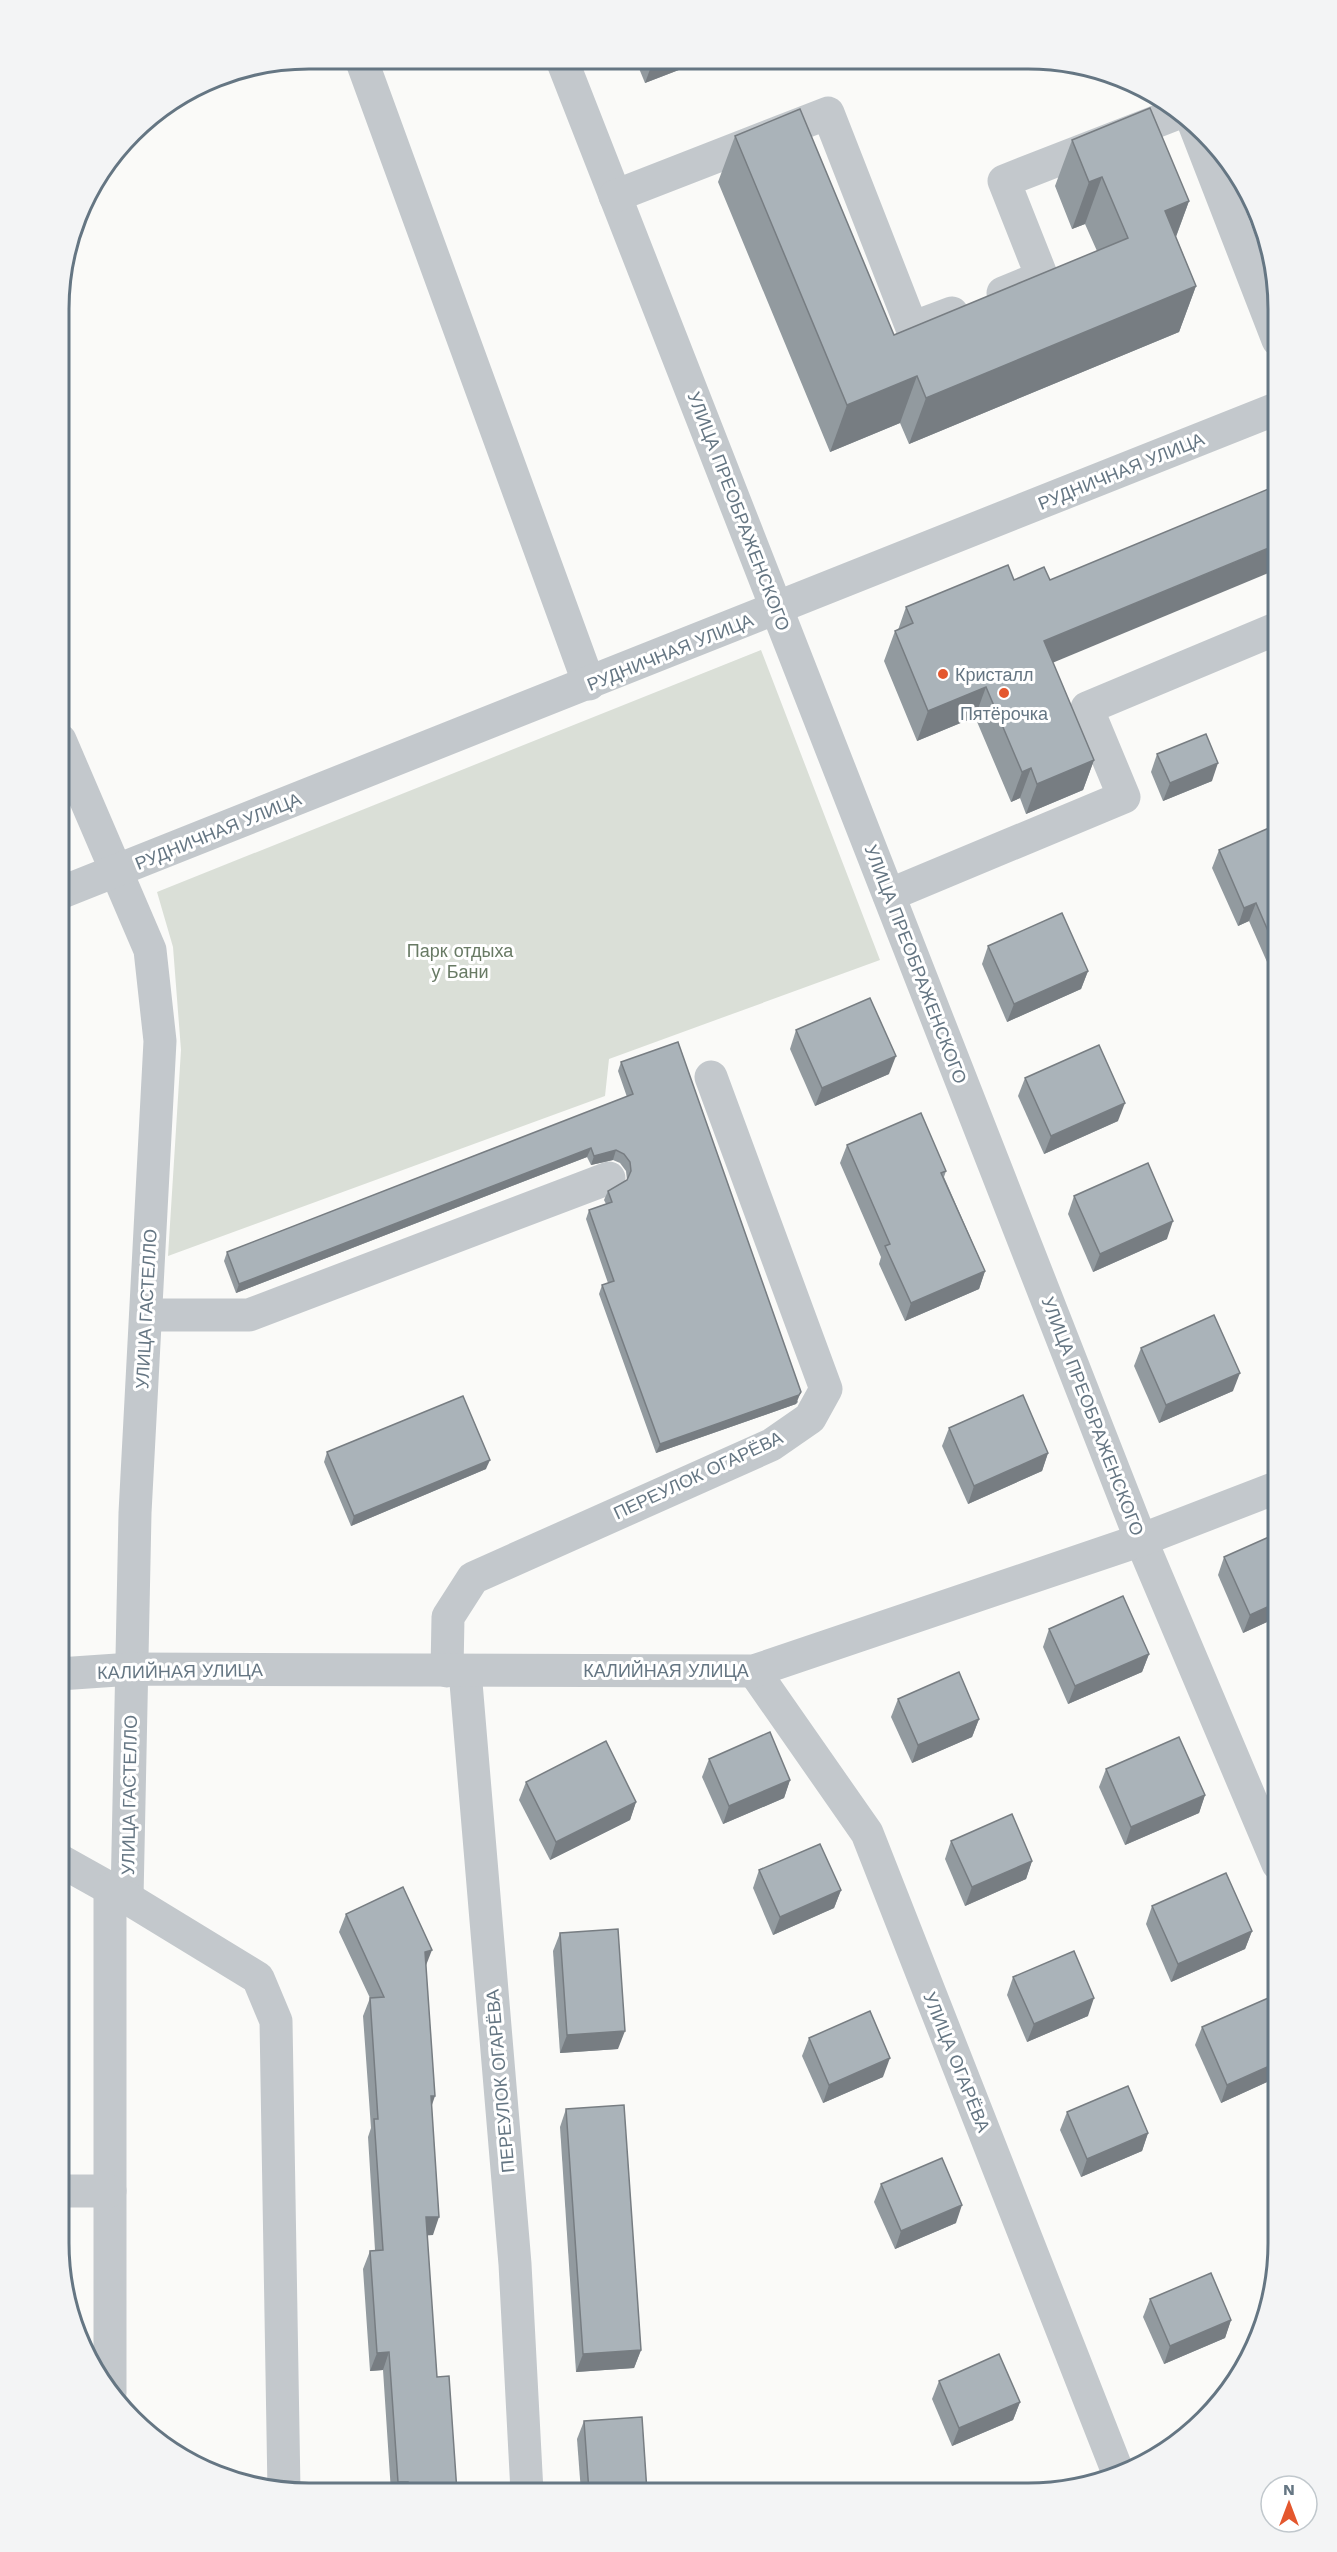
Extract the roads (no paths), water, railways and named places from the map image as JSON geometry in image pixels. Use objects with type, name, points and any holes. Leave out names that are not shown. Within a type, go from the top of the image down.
[{"type":"street","points":[[365,69],[589,684]]},
{"type":"street","name":"УЛИЦА ПРЕОБРАЖЕНСКОГО","points":[[566,69],[1141,1540],[1268,1840]]},
{"type":"street","points":[[615,196],[828,113],[912,328],[1042,277],[1005,181],[1170,116]]},
{"type":"street","points":[[1202,144],[1268,314]]},
{"type":"street","name":"РУДНИЧНАЯ УЛИЦА","points":[[69,890],[1268,412]]},
{"type":"street","points":[[889,895],[1124,797],[1087,708],[1268,632]]},
{"type":"street","name":"УЛИЦА ГАСТЕЛЛО","points":[[69,762],[150,950],[160,1041],[135,1513],[132,1669],[119,1893],[110,2191],[110,2377]]},
{"type":"street","name":"ПЕРЕУЛОК ОГАРЁВА","points":[[527,2483],[516,2264],[456,1671],[448,1617],[473,1578],[771,1445],[810,1418],[826,1389],[711,1077]]},
{"type":"street","points":[[145,1327],[249,1315],[609,1178]]},
{"type":"street","name":"КАЛИЙНАЯ УЛИЦА","points":[[69,1673],[132,1669],[754,1671],[1141,1540],[1268,1491]]},
{"type":"street","name":"УЛИЦА ОГАРЁВА","points":[[754,1671],[867,1833],[1116,2466]]},
{"type":"street","points":[[69,1866],[119,1893],[258,1978],[276,2021],[284,2481]]},
{"type":"street","points":[[69,2191],[110,2191]]},
{"type":"place","name":"Кристалл","points":[[943,674]]},
{"type":"place","name":"Пятёрочка","points":[[1004,693]]},
{"type":"park label","name":"Парк отдыха у Бани","points":[[460,960]]}]
